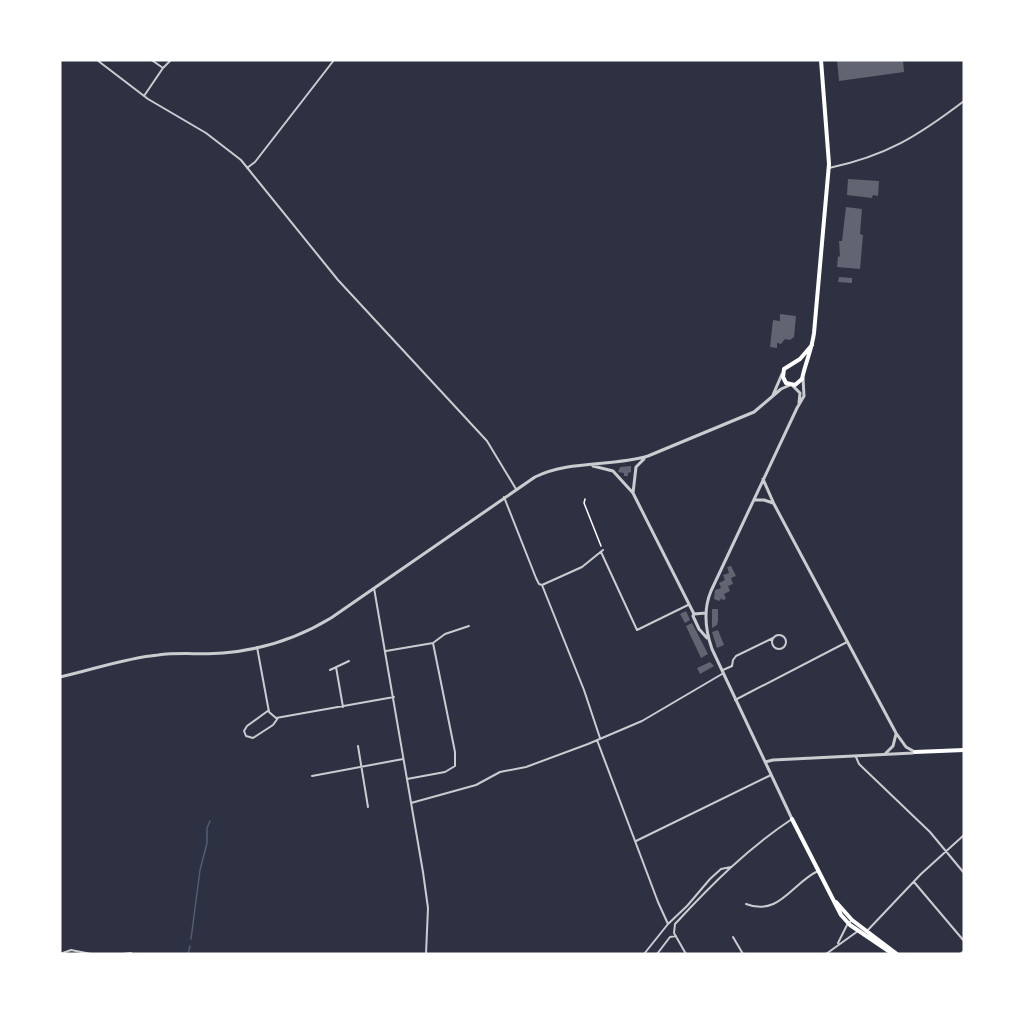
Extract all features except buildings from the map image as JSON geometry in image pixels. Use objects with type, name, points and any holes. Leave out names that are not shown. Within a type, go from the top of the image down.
[{"type":"main road","points":[[812,345],[800,359],[785,368],[782,373],[784,381],[791,385],[798,384],[803,378],[812,345],[829,168],[821,60]]},
{"type":"main road","points":[[791,365],[799,366],[803,372]]},
{"type":"main road","points":[[915,752],[964,750]]},
{"type":"main road","points":[[792,819],[841,915],[895,954]]},
{"type":"street","points":[[97,60],[144,96],[223,144],[247,168],[338,279],[487,441],[516,489]]},
{"type":"street","points":[[144,96],[171,60]]},
{"type":"street","points":[[247,168],[255,162],[334,60]]},
{"type":"street","points":[[153,61],[163,68]]},
{"type":"street","points":[[829,168],[870,157],[909,140],[964,101]]},
{"type":"street","points":[[772,397],[782,373]]},
{"type":"street","points":[[686,954],[673,929],[675,924],[754,846],[792,819],[709,640],[706,613],[711,591],[804,396],[803,378]]},
{"type":"street","points":[[60,677],[158,655],[220,653],[257,647],[298,636],[374,588],[516,489],[549,471],[631,461],[648,456],[754,412],[783,387],[791,385],[800,395],[799,405]]},
{"type":"street","points":[[628,479],[636,467],[648,456]]},
{"type":"street","points":[[631,461],[636,467]]},
{"type":"street","points":[[613,471],[614,463]]},
{"type":"street","points":[[590,466],[613,471],[628,479],[694,614],[699,629],[709,640]]},
{"type":"street","points":[[628,479],[633,493]]},
{"type":"street","points":[[764,479],[774,504],[896,733],[906,747],[915,752]]},
{"type":"street","points":[[504,497],[584,690],[598,739],[668,924]]},
{"type":"street","points":[[754,500],[764,500],[774,504]]},
{"type":"street","points":[[542,585],[582,567],[602,551],[638,630],[688,605]]},
{"type":"street","points":[[374,588],[428,908],[426,954]]},
{"type":"street","points":[[694,614],[706,613]]},
{"type":"street","points":[[386,651],[433,643],[445,634],[469,626]]},
{"type":"street","points":[[411,803],[476,785],[500,772],[526,767],[642,721],[732,666],[736,656],[779,635],[785,638],[784,648],[779,650],[775,648],[773,638]]},
{"type":"street","points":[[735,700],[847,642]]},
{"type":"street","points":[[407,778],[445,772],[452,769],[456,761],[433,643]]},
{"type":"street","points":[[257,647],[269,710],[273,717],[278,718],[393,697]]},
{"type":"street","points":[[330,670],[349,661]]},
{"type":"street","points":[[336,667],[343,707]]},
{"type":"street","points":[[269,710],[247,726],[244,731],[246,736],[256,737],[273,725],[278,718]]},
{"type":"street","points":[[884,754],[893,746],[896,733]]},
{"type":"street","points":[[358,746],[368,807]]},
{"type":"street","points":[[765,762],[915,752]]},
{"type":"street","points":[[856,756],[859,764],[947,850],[964,873]]},
{"type":"street","points":[[312,776],[404,759]]},
{"type":"street","points":[[636,842],[771,775]]},
{"type":"street","points":[[865,932],[914,881],[964,835]]},
{"type":"street","points":[[644,954],[668,924],[717,872],[724,867],[732,867]]},
{"type":"street","points":[[746,904],[757,907],[774,905],[808,876],[819,870]]},
{"type":"street","points":[[914,881],[964,941]]},
{"type":"street","points":[[834,947],[850,922]]},
{"type":"street","points":[[826,954],[860,929]]},
{"type":"street","points":[[657,954],[670,937],[676,936]]},
{"type":"street","points":[[733,937],[743,954]]},
{"type":"street","points":[[60,954],[71,950],[91,954]]},
{"type":"street","points":[[960,954],[964,951]]},
{"type":"street","points":[[123,954],[131,953]]},
{"type":"path","points":[[585,499],[584,503],[602,551]]},
{"type":"waterway","points":[[191,939],[200,870],[210,821]]},
{"type":"waterway","points":[[188,954],[190,946]]}]
